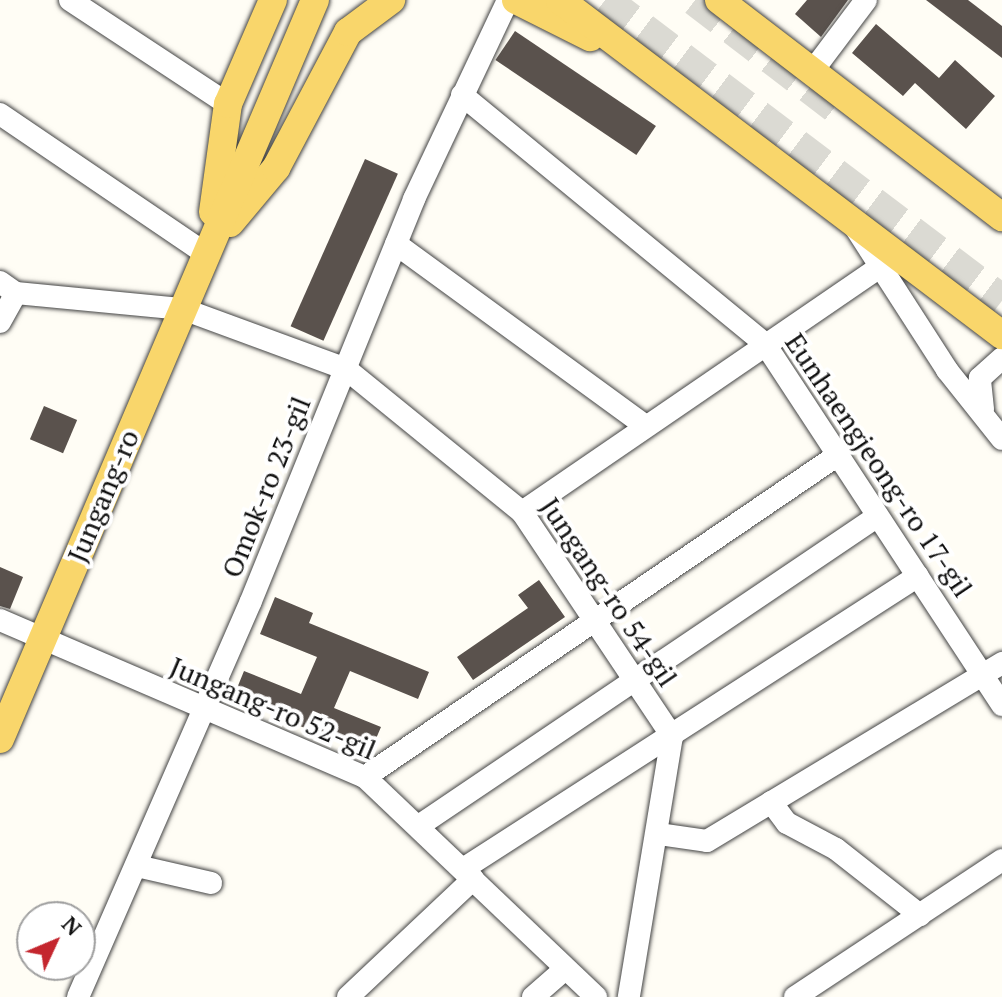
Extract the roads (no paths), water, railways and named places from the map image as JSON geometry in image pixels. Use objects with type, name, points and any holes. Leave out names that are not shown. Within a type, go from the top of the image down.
[{"type":"main road","points":[[207,251],[228,104],[273,0]]},
{"type":"main road","name":"Jungang-ro","points":[[0,739],[315,0]]},
{"type":"main road","points":[[207,251],[276,168],[348,32],[361,0]]},
{"type":"main road","points":[[348,32],[391,0]]},
{"type":"main road","points":[[516,0],[641,60]]},
{"type":"main road","points":[[560,0],[1002,335]]},
{"type":"main road","points":[[719,0],[1002,217]]},
{"type":"main road","points":[[973,313],[1002,319]]},
{"type":"street","points":[[70,0],[228,104]]},
{"type":"street","name":"Omok-ro 23-gil","points":[[78,997],[137,866],[396,244],[508,0]]},
{"type":"street","points":[[811,73],[866,0]]},
{"type":"street","name":"Eunhaengjeong-ro 17-gil","points":[[462,95],[765,344],[918,576],[992,669],[1002,705]]},
{"type":"street","points":[[0,114],[207,251]]},
{"type":"street","points":[[850,218],[879,268],[947,370],[983,410],[1002,439]]},
{"type":"street","points":[[396,244],[646,426]]},
{"type":"street","points":[[522,512],[879,268]]},
{"type":"street","points":[[0,322],[8,287]]},
{"type":"street","name":"Jungang-ro 54-gil","points":[[8,287],[183,309],[346,369],[522,512],[592,621],[672,736]]},
{"type":"street","points":[[983,410],[980,378],[1002,358]]},
{"type":"street","points":[[365,777],[838,455]]},
{"type":"street","points":[[420,825],[878,516]]},
{"type":"street","points":[[348,997],[468,874],[672,736],[918,576]]},
{"type":"street","name":"Jungang-ro 52-gil","points":[[0,620],[202,711],[365,777],[420,825],[564,970],[596,997]]},
{"type":"street","points":[[658,834],[707,841],[992,669]]},
{"type":"street","points":[[629,997],[672,736]]},
{"type":"street","points":[[771,802],[787,823],[836,849],[920,915]]},
{"type":"street","points":[[795,997],[1002,860]]},
{"type":"street","points":[[137,866],[211,883]]},
{"type":"street","points":[[533,997],[564,970]]},
{"type":"tunnel","points":[[605,0],[1002,300]]},
{"type":"tunnel","points":[[695,0],[843,113]]}]
